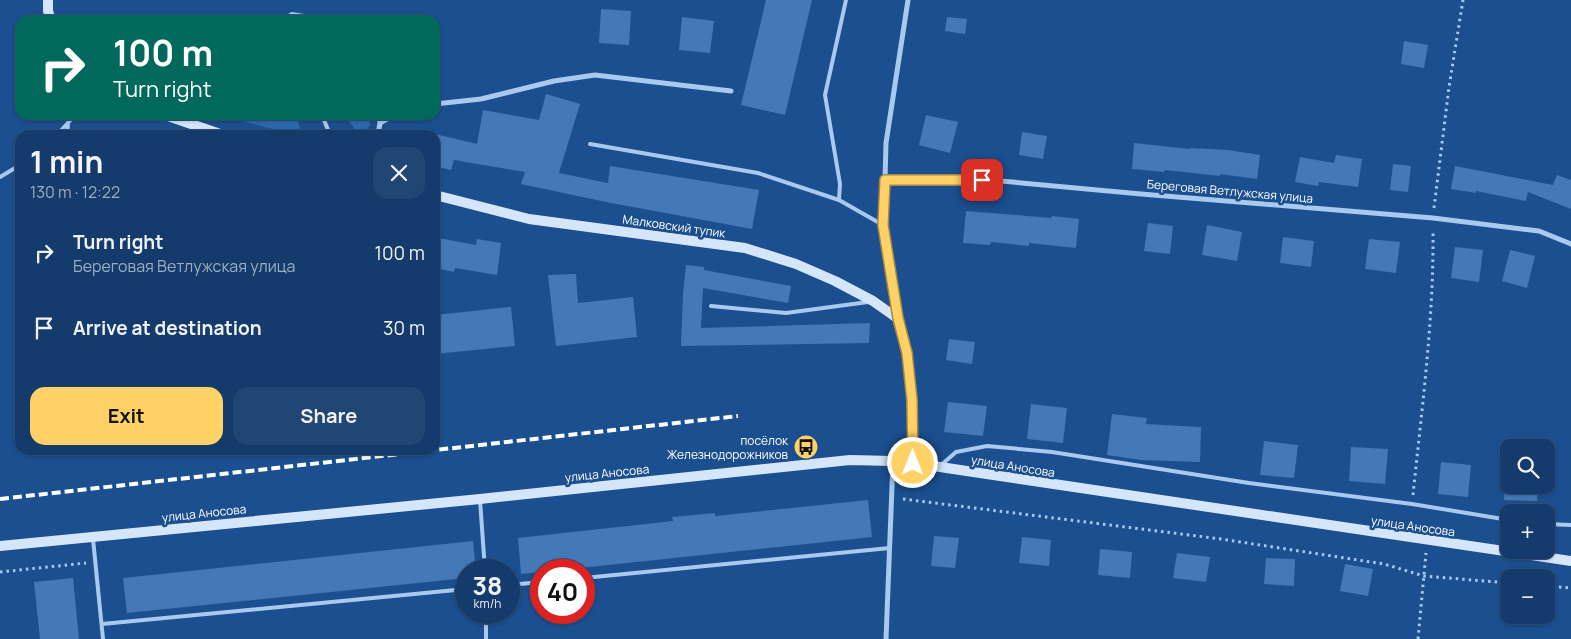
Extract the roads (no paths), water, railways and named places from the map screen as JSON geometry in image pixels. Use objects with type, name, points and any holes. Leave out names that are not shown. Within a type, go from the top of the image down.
[{"type":"main road","points":[[48,0],[49,15]]},
{"type":"main road","points":[[178,120],[207,130]]},
{"type":"main road","name":"Малковский тупик","points":[[440,197],[529,218],[745,248],[796,264],[835,281],[873,301],[898,318]]},
{"type":"main road","points":[[898,318],[907,353],[912,400],[913,463]]},
{"type":"main road","name":"улица Аносова","points":[[0,546],[480,499],[850,460],[913,463],[1571,561]]},
{"type":"street","points":[[898,318],[883,225],[886,143],[908,0]]},
{"type":"street","points":[[440,103],[481,99],[554,80],[595,75],[731,91]]},
{"type":"street","points":[[379,130],[380,122],[384,120]]},
{"type":"street","name":"Береговая Ветлужская улица","points":[[885,180],[1001,181],[1433,218],[1539,232],[1571,244]]},
{"type":"street","points":[[886,639],[893,461]]},
{"type":"lane","points":[[839,200],[840,184],[825,95],[846,0]]},
{"type":"lane","points":[[62,130],[71,120]]},
{"type":"lane","points":[[194,126],[196,120]]},
{"type":"lane","points":[[67,130],[68,123]]},
{"type":"lane","points":[[590,144],[758,173],[839,200],[883,225]]},
{"type":"lane","points":[[0,177],[15,169]]},
{"type":"lane","points":[[711,306],[786,313],[873,301]]},
{"type":"lane","points":[[939,467],[956,452],[987,446],[1052,452],[1249,483],[1412,504],[1500,519]]},
{"type":"lane","points":[[480,499],[484,559]]},
{"type":"lane","points":[[1555,524],[1571,525]]},
{"type":"lane","points":[[92,537],[103,639]]},
{"type":"lane","points":[[595,577],[890,548]]},
{"type":"lane","points":[[102,624],[455,590]]},
{"type":"lane","points":[[486,624],[486,639]]},
{"type":"railway","points":[[440,450],[738,416]]},
{"type":"railway","points":[[0,499],[391,455]]},
{"type":"place","name":"посёлок Железнодорожников","points":[[806,447]]}]
